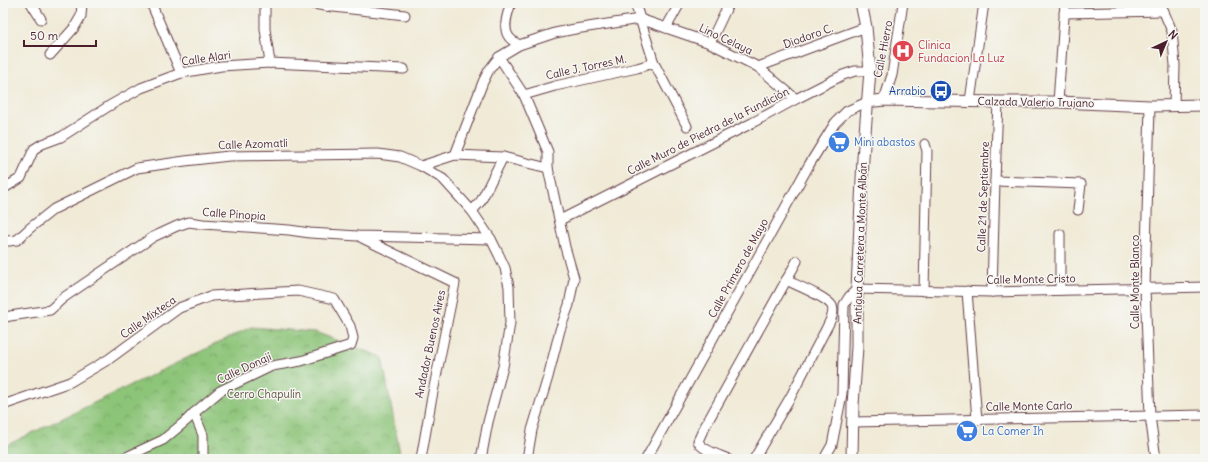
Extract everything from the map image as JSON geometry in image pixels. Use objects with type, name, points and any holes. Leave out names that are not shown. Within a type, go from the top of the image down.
[{"type":"street","points":[[31,3],[41,19]]},
{"type":"street","points":[[50,55],[74,28],[81,16],[82,3]]},
{"type":"street","points":[[150,3],[181,73]]},
{"type":"street","points":[[265,3],[265,28],[270,63]]},
{"type":"street","points":[[308,3],[405,15]]},
{"type":"street","points":[[511,3],[506,22],[506,31],[509,38],[519,45]]},
{"type":"street","points":[[635,3],[654,62],[687,126]]},
{"type":"street","points":[[666,28],[680,3]]},
{"type":"street","points":[[710,43],[729,3]]},
{"type":"street","points":[[852,3],[861,3]]},
{"type":"street","name":"Antigua Carretera a Monte Albán","points":[[852,459],[857,348],[857,289],[870,71],[866,27],[861,3]]},
{"type":"street","name":"Calle Hierro","points":[[884,100],[892,75],[903,3]]},
{"type":"street","points":[[970,101],[984,3]]},
{"type":"street","points":[[1058,102],[1065,3]]},
{"type":"street","points":[[1064,13],[1162,7],[1172,31],[1175,65],[1174,106]]},
{"type":"street","name":"Lino Celaya","points":[[499,57],[519,45],[555,33],[640,19],[710,43],[758,67],[796,99]]},
{"type":"street","name":"Diodoro C.","points":[[758,67],[866,27]]},
{"type":"street","points":[[455,155],[483,82],[489,70],[499,57],[524,95],[548,152],[548,168],[565,247],[574,278],[569,305],[560,330],[532,430],[527,459]]},
{"type":"street","name":"Calle J. Torres M.","points":[[524,95],[555,86],[638,68],[654,62]]},
{"type":"street","name":"Calle Alari","points":[[3,187],[6,188],[21,178],[34,149],[42,144],[61,137],[109,106],[141,88],[181,73],[221,66],[270,63],[404,69]]},
{"type":"street","name":"Calle Muro de Piedra de la Fundición","points":[[560,220],[752,123],[843,75],[855,71],[870,71]]},
{"type":"street","name":"Calzada Valerio Trujano","points":[[867,102],[884,100],[1058,102],[1150,106],[1205,105]]},
{"type":"street","name":"Calle Primero de Mayo","points":[[646,459],[801,179],[835,123],[847,111],[867,102]]},
{"type":"street","name":"Calle 21 de Septiembre","points":[[992,292],[994,181],[998,102]]},
{"type":"street","name":"Calle Monte Blanco","points":[[1150,106],[1145,288],[1150,416],[1156,459]]},
{"type":"street","points":[[924,291],[926,147]]},
{"type":"street","name":"Calle Azomatli","points":[[3,240],[17,240],[54,209],[137,168],[229,156],[354,154],[378,154],[400,157],[421,166],[443,179],[472,211],[491,239],[499,254],[505,268],[509,287],[510,323],[503,367],[488,422],[481,459]]},
{"type":"street","points":[[421,166],[455,155],[503,156],[548,168]]},
{"type":"street","points":[[472,211],[480,201],[503,156]]},
{"type":"street","points":[[994,181],[1081,184],[1078,210]]},
{"type":"street","name":"Calle Pinopia","points":[[3,318],[50,310],[63,298],[153,237],[189,222],[310,233],[392,238],[491,239]]},
{"type":"street","points":[[1060,234],[1060,290]]},
{"type":"street","name":"Andador Buenos Aires","points":[[358,236],[455,283],[421,459]]},
{"type":"street","points":[[388,251],[392,238]]},
{"type":"street","points":[[728,459],[705,449],[699,445],[698,441],[797,261]]},
{"type":"street","points":[[754,459],[791,396],[832,319],[832,306],[825,300],[786,280]]},
{"type":"street","name":"Calle Monte Cristo","points":[[857,289],[992,292],[1205,287]]},
{"type":"street","points":[[824,459],[832,445],[842,394],[844,305],[857,289]]},
{"type":"street","name":"Calle Mixteca","points":[[3,405],[70,382],[109,359],[179,308],[211,296],[298,291],[334,299],[350,326]]},
{"type":"street","points":[[967,291],[977,420]]},
{"type":"street","name":"Calle Donají","points":[[122,459],[163,440],[220,391],[272,366],[301,361],[351,345],[353,338],[350,326]]},
{"type":"street","points":[[194,413],[202,435],[203,459]]},
{"type":"street","name":"Calle Monte Carlo","points":[[853,422],[1205,415]]},
{"type":"green space","name":"Cerro Chapulín","points":[[251,327],[315,332],[382,357],[401,459],[3,459],[3,447]]},
{"type":"place","name":"Clinica Fundacion La Luz","points":[[903,51]]},
{"type":"place","name":"Arrabio","points":[[941,91]]},
{"type":"place","name":"Mini abastos","points":[[839,142]]},
{"type":"place","name":"La Comer Ih","points":[[967,431]]}]
